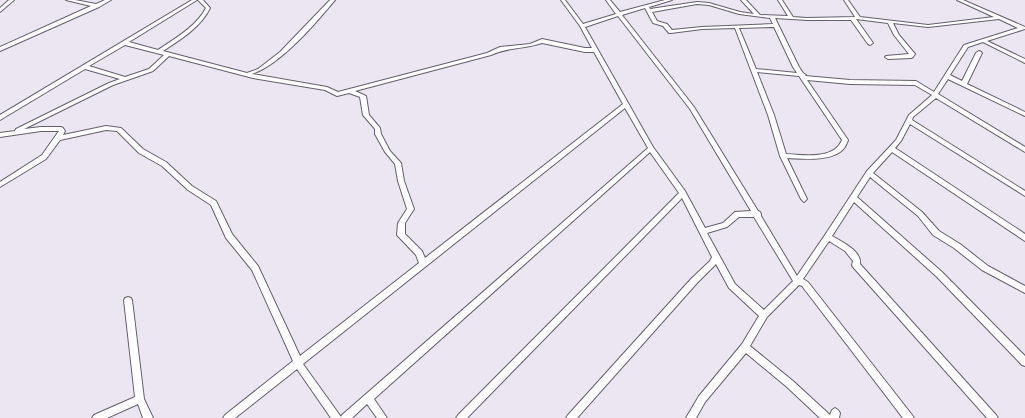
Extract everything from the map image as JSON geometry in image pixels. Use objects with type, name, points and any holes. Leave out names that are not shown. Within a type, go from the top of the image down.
[{"type":"street","points":[[0,11],[12,0]]},
{"type":"street","points":[[68,0],[97,6]]},
{"type":"street","points":[[0,49],[109,0]]},
{"type":"street","points":[[158,52],[188,30],[206,13],[208,8],[200,0]]},
{"type":"street","points":[[244,74],[263,69],[333,0]]},
{"type":"street","points":[[563,0],[582,26],[651,148],[683,193],[732,286],[764,315]]},
{"type":"street","points":[[608,0],[692,108],[797,281],[805,284],[908,418]]},
{"type":"street","points":[[648,9],[670,0]]},
{"type":"street","points":[[743,0],[759,16]]},
{"type":"street","points":[[780,0],[791,18]]},
{"type":"street","points":[[846,0],[858,18]]},
{"type":"street","points":[[959,0],[1024,29]]},
{"type":"street","points":[[0,118],[194,1]]},
{"type":"street","points":[[582,26],[617,13],[695,2],[716,5],[742,14],[759,16],[823,19],[858,18],[928,26],[999,18]]},
{"type":"street","points":[[648,9],[655,22],[665,25],[671,32],[702,28],[776,25]]},
{"type":"street","points":[[772,17],[793,61],[846,142],[838,151],[811,158],[784,156]]},
{"type":"street","points":[[852,18],[870,43]]},
{"type":"street","points":[[888,57],[911,56],[912,54],[897,35],[890,22]]},
{"type":"street","points":[[737,28],[771,115],[784,156],[804,200]]},
{"type":"street","points":[[691,418],[707,392],[745,347],[764,315],[797,281],[869,173],[892,150],[911,116],[935,95],[966,46],[1024,29]]},
{"type":"street","points":[[125,43],[244,74],[327,89],[337,94],[500,50],[531,45],[542,41],[596,50]]},
{"type":"street","points":[[984,41],[1025,61]]},
{"type":"street","points":[[964,84],[979,53]]},
{"type":"street","points":[[0,136],[13,132],[100,89],[151,70],[167,55]]},
{"type":"street","points":[[85,67],[126,79]]},
{"type":"street","points":[[754,70],[850,82],[916,83],[1025,150]]},
{"type":"street","points":[[948,76],[1024,113]]},
{"type":"street","points":[[350,91],[363,96],[366,115],[378,129],[378,134],[388,152],[398,162],[401,181],[411,209],[402,224],[401,235],[420,253],[423,263]]},
{"type":"street","points":[[228,418],[626,104]]},
{"type":"street","points":[[909,121],[1025,194]]},
{"type":"street","points":[[58,138],[106,128],[119,129],[140,151],[164,164],[190,188],[214,203],[229,236],[255,268],[298,362],[337,418]]},
{"type":"street","points":[[0,185],[44,157],[62,131],[61,129],[13,132]]},
{"type":"street","points":[[345,418],[651,148]]},
{"type":"street","points":[[892,150],[1025,238]]},
{"type":"street","points":[[869,173],[920,214],[936,233],[957,246],[984,268],[1025,290]]},
{"type":"street","points":[[461,418],[683,193]]},
{"type":"street","points":[[853,196],[939,274],[1025,362]]},
{"type":"street","points":[[703,231],[725,225],[737,214],[758,214]]},
{"type":"street","points":[[828,237],[848,249],[857,260],[856,265],[993,418]]},
{"type":"street","points":[[571,418],[694,281],[713,263],[716,257]]},
{"type":"street","points":[[128,300],[140,399],[148,418]]},
{"type":"street","points":[[745,347],[832,416]]},
{"type":"street","points":[[368,398],[382,418]]},
{"type":"street","points":[[97,418],[140,399]]}]
